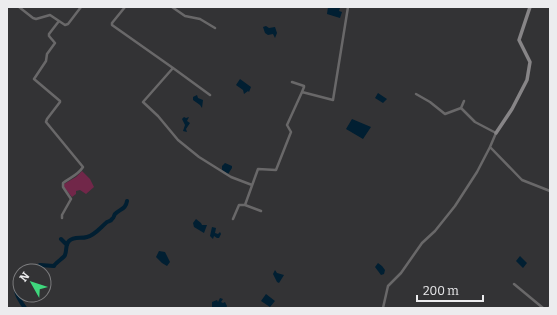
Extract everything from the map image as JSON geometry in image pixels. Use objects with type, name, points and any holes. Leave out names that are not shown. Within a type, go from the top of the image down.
[{"type":"main road","points":[[496,133],[512,109],[526,80],[530,62],[519,40],[530,7]]},
{"type":"street","points":[[19,7],[33,18],[38,19],[50,15],[59,20],[65,26],[81,7]]},
{"type":"street","points":[[125,7],[112,25],[210,95]]},
{"type":"street","points":[[172,7],[185,16],[200,18],[215,28]]},
{"type":"street","points":[[302,92],[334,100],[348,7]]},
{"type":"street","points":[[59,20],[49,34],[55,43],[46,54],[46,61],[34,79],[60,101],[46,122],[83,167],[75,177],[70,178],[63,183],[63,187],[71,199],[62,215],[62,218]]},
{"type":"street","points":[[173,68],[143,103],[158,116],[178,140],[199,158],[231,177],[252,185]]},
{"type":"street","points":[[244,205],[259,169],[276,170],[291,132],[287,124],[304,87],[292,82]]},
{"type":"street","points":[[416,94],[430,102],[445,114],[461,108],[464,101]]},
{"type":"street","points":[[383,308],[388,286],[401,273],[422,244],[435,231],[455,206],[477,172],[496,133],[475,122],[461,108]]},
{"type":"street","points":[[490,147],[522,180],[550,191]]},
{"type":"street","points":[[233,219],[238,206],[244,205],[261,211]]},
{"type":"street","points":[[514,284],[542,308]]},
{"type":"shaded area","points":[[82,171],[90,179],[94,187],[86,194],[80,190],[76,191],[76,194],[72,197],[63,186]]},
{"type":"water","points":[[328,7],[340,8],[339,11],[342,12],[340,18],[327,14]]},
{"type":"water","points":[[266,26],[269,28],[275,27],[277,33],[275,38],[273,34],[268,35],[265,33],[263,27]]},
{"type":"water","points":[[240,79],[251,87],[249,92],[248,91],[244,94],[243,90],[236,85]]},
{"type":"water","points":[[378,93],[387,99],[383,103],[375,98]]},
{"type":"water","points":[[197,95],[198,98],[203,100],[202,108],[193,100],[193,97]]},
{"type":"water","points":[[184,117],[189,117],[187,121],[190,123],[186,129],[187,132],[183,131],[185,125],[182,119]]},
{"type":"water","points":[[352,119],[371,127],[363,139],[346,129]]},
{"type":"water","points":[[225,163],[232,166],[228,174],[222,170],[222,166]]},
{"type":"water","points":[[196,219],[202,225],[207,225],[204,233],[194,227],[193,223]]},
{"type":"water","points":[[212,227],[216,228],[215,233],[218,234],[220,232],[221,234],[219,238],[214,236],[213,239],[210,236]]},
{"type":"water","points":[[159,251],[165,252],[170,262],[167,266],[156,257]]},
{"type":"water","points":[[520,256],[527,263],[523,268],[516,261]]},
{"type":"water","points":[[378,263],[385,270],[384,274],[381,275],[375,267]]},
{"type":"water","points":[[275,270],[277,273],[284,275],[279,283],[273,274]]},
{"type":"water","points":[[266,294],[275,301],[270,307],[261,301]]},
{"type":"water","points":[[220,298],[223,299],[221,302],[225,302],[227,306],[226,308],[212,307],[212,302],[217,300],[218,302]]},
{"type":"waterway","points":[[52,266],[54,266],[64,256],[69,241],[87,237],[95,233],[111,220],[115,214],[124,207],[127,201]]},
{"type":"waterway","points":[[61,239],[67,245]]},
{"type":"waterway","points":[[22,303],[25,308]]}]
